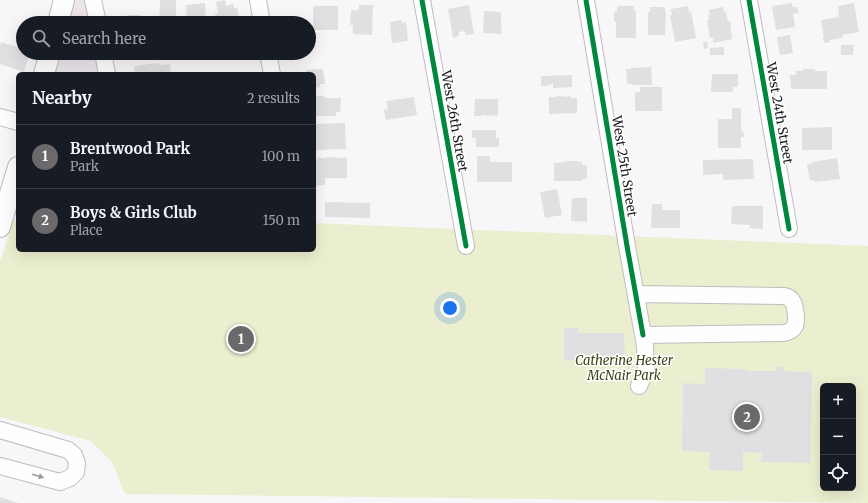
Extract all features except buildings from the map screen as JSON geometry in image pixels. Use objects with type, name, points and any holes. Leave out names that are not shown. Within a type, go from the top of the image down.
[{"type":"main road","points":[[60,16],[64,0]]},
{"type":"main road","points":[[45,72],[48,60]]},
{"type":"main road","points":[[0,227],[16,174]]},
{"type":"street","points":[[94,0],[97,16]]},
{"type":"street","points":[[258,0],[261,16]]},
{"type":"street","name":"West 26th Street","points":[[422,0],[466,246]]},
{"type":"street","name":"West 25th Street","points":[[586,0],[645,346],[646,370],[639,386]]},
{"type":"street","name":"West 24th Street","points":[[749,0],[789,229]]},
{"type":"street","points":[[104,60],[107,72]]},
{"type":"street","points":[[269,60],[272,72]]},
{"type":"street","points":[[0,117],[16,121]]},
{"type":"street","points":[[636,294],[784,296],[791,299],[795,306],[796,324],[789,332],[784,333],[643,335]]},
{"type":"street","points":[[0,430],[68,450],[74,455],[76,472],[70,478],[60,482],[0,466]]},
{"type":"shaded area","points":[[74,0],[87,0],[90,16],[69,16]]},
{"type":"shaded area","points":[[57,60],[97,60],[100,72],[54,72]]},
{"type":"green space","name":"Catherine Hester McNair Park","points":[[13,221],[16,221],[16,252],[316,252],[316,223],[868,246],[868,503],[125,494],[112,462],[91,441],[0,417],[0,262]]},
{"type":"cycle path","points":[[422,0],[466,246]]},
{"type":"cycle path","points":[[586,0],[643,335]]},
{"type":"cycle path","points":[[749,0],[789,229]]},
{"type":"place","name":"Brentwood Park","points":[[241,339]]},
{"type":"place","name":"Boys & Girls Club","points":[[747,417]]}]
